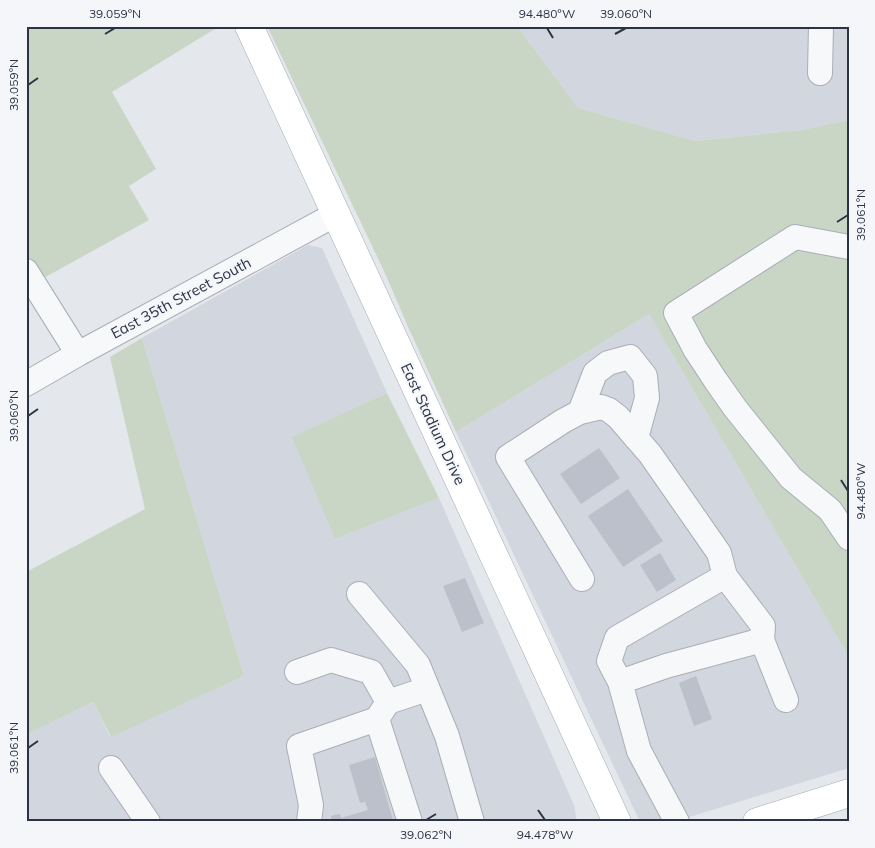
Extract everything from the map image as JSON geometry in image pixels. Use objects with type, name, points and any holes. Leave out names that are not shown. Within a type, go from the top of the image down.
[{"type":"main road","name":"East Stadium Drive","points":[[248,26],[617,822]]},
{"type":"main road","points":[[757,822],[849,793]]},
{"type":"street","points":[[820,73],[821,26]]},
{"type":"street","name":"East 35th Street South","points":[[26,384],[336,214]]},
{"type":"street","points":[[849,247],[795,237],[676,313],[695,349],[735,408],[791,478],[830,510],[849,538]]},
{"type":"street","points":[[26,272],[78,354]]},
{"type":"street","points":[[580,412],[595,373],[608,363],[630,357],[645,376],[647,398],[636,438]]},
{"type":"street","points":[[582,579],[508,457],[563,421],[580,412],[601,407],[610,410],[618,416],[650,454],[719,553],[725,576],[763,626],[762,640],[786,700]]},
{"type":"street","points":[[677,822],[639,751],[620,682],[609,661],[617,638],[725,576]]},
{"type":"street","points":[[359,594],[418,665],[447,736],[472,822]]},
{"type":"street","points":[[620,682],[666,666],[762,640]]},
{"type":"street","points":[[297,672],[331,660],[371,672],[410,822]]},
{"type":"street","points":[[308,822],[311,805],[298,746],[382,711],[427,689]]},
{"type":"street","points":[[111,768],[148,822]]},
{"type":"shaded area","points":[[517,26],[849,26],[849,120],[802,130],[695,141],[578,108]]},
{"type":"shaded area","points":[[308,245],[322,248],[387,393],[293,437],[335,539],[439,498],[574,805],[577,822],[26,822],[26,735],[93,702],[110,737],[244,676],[142,338]]},
{"type":"shaded area","points":[[649,314],[849,657],[849,768],[673,822],[640,822],[456,432]]},
{"type":"green space","points":[[26,26],[218,27],[112,92],[156,169],[129,186],[149,220],[40,280],[26,256]]},
{"type":"green space","points":[[267,26],[517,26],[578,108],[695,141],[802,130],[849,120],[849,657],[649,314],[456,432],[384,271]]},
{"type":"green space","points":[[142,338],[244,676],[111,737],[93,702],[26,735],[26,569],[28,571],[145,509],[110,357]]},
{"type":"green space","points":[[387,393],[439,498],[335,539],[292,437]]},
{"type":"building","points":[[599,448],[620,478],[581,504],[560,474]]},
{"type":"building","points":[[628,489],[663,541],[623,567],[588,516]]},
{"type":"building","points":[[660,553],[676,580],[657,592],[640,565]]},
{"type":"building","points":[[465,578],[484,623],[462,632],[443,586]]},
{"type":"building","points":[[696,676],[712,719],[694,726],[679,683]]},
{"type":"building","points":[[375,757],[393,820],[387,822],[332,822],[331,816],[340,814],[341,818],[368,810],[365,802],[360,803],[349,765]]}]
